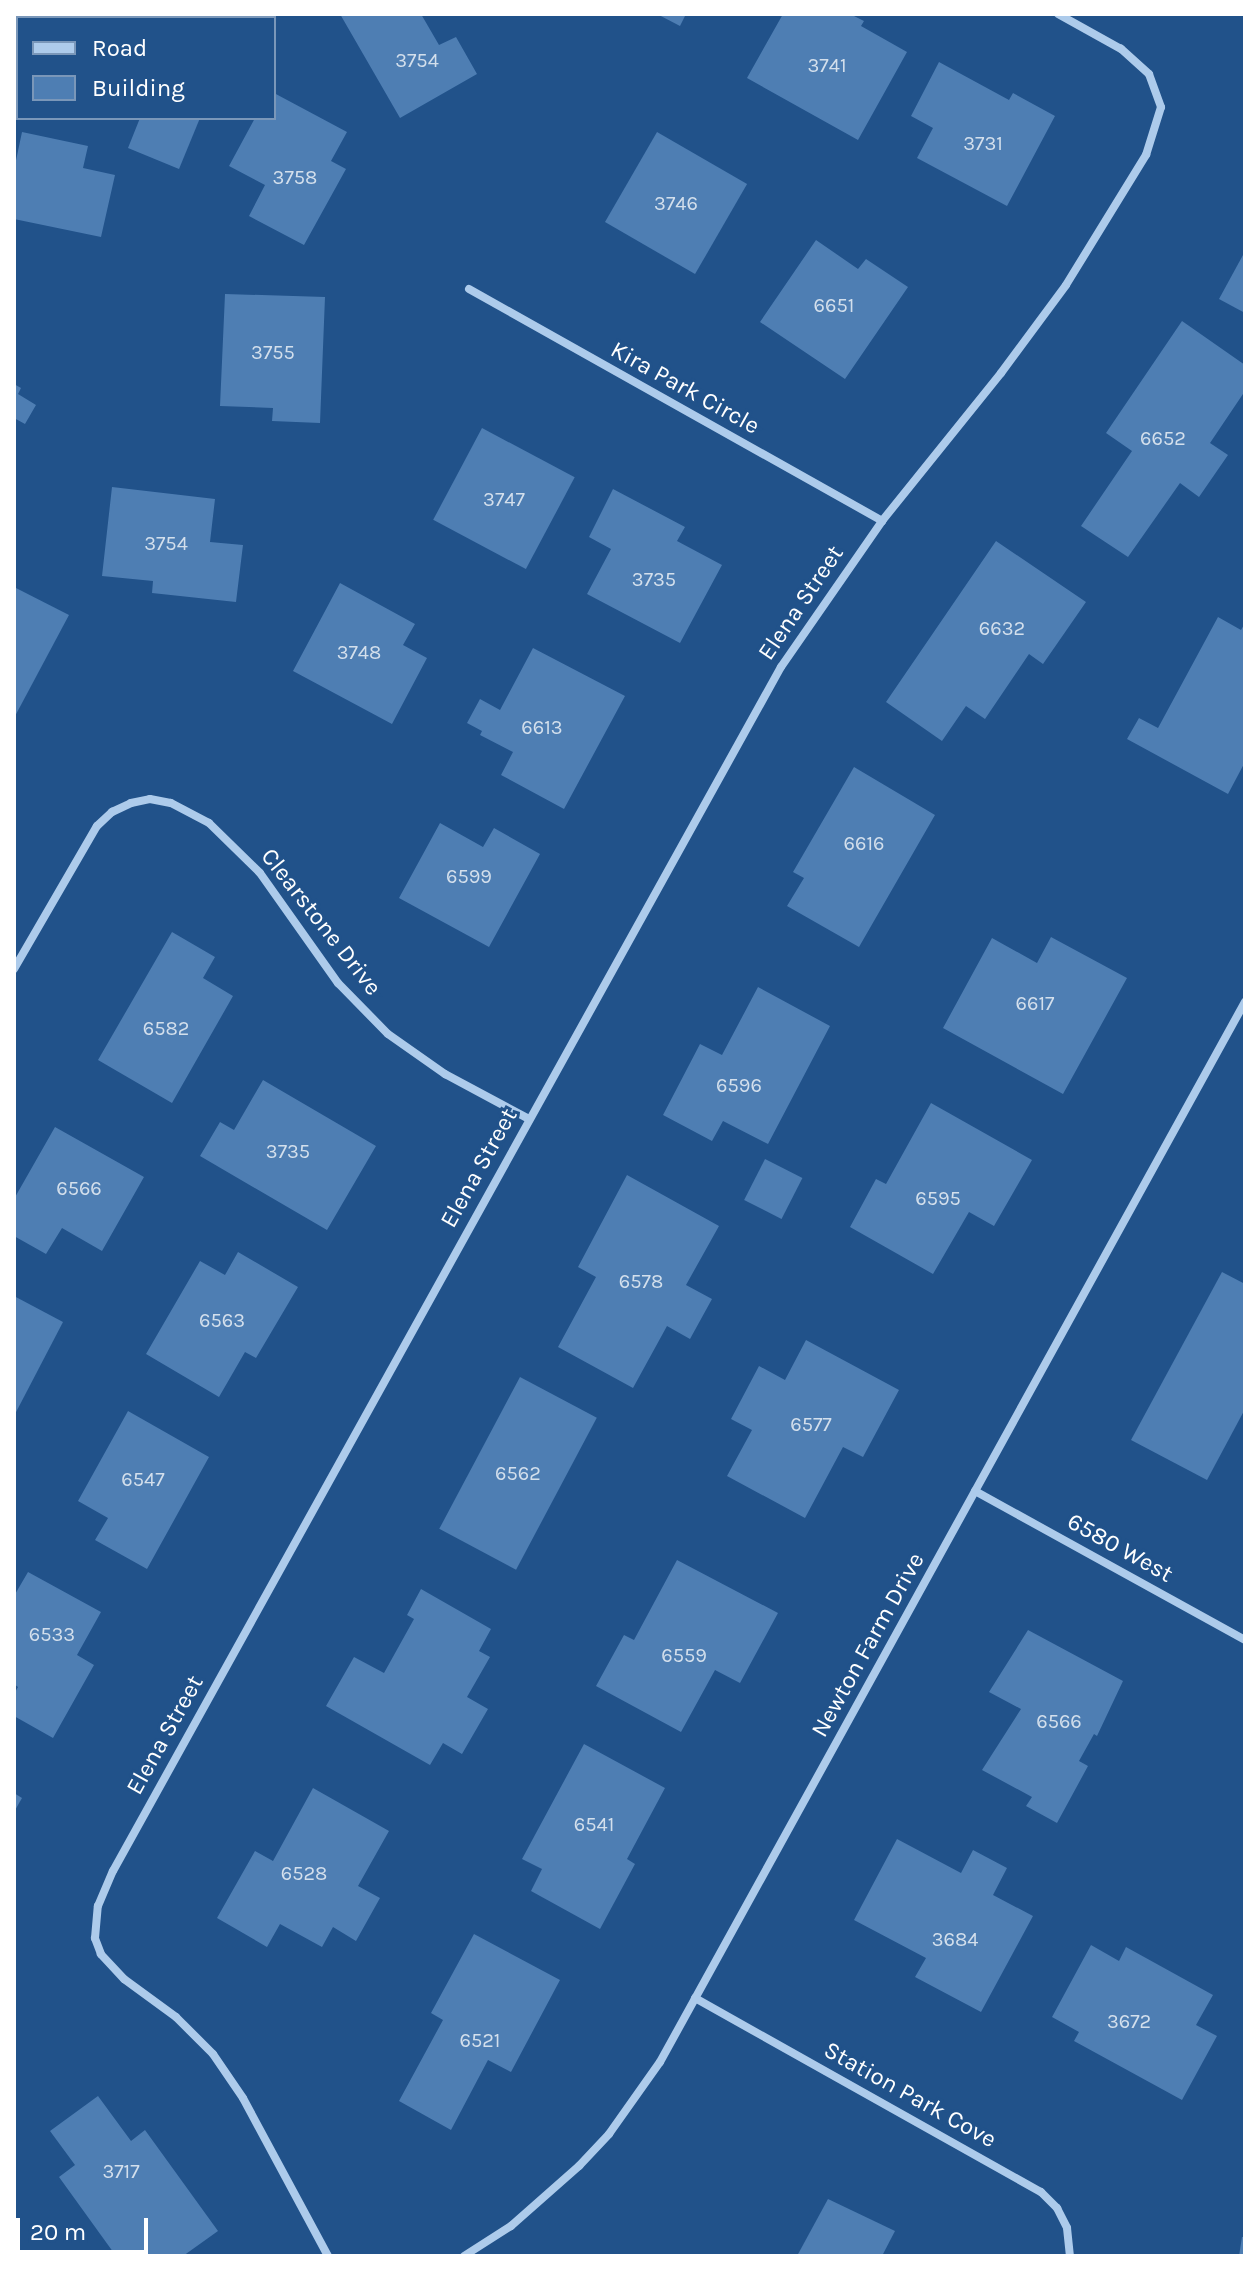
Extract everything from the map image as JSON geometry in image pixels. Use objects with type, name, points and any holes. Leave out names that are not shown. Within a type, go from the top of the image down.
[{"type":"street","name":"Elena Street","points":[[328,2256],[227,2072],[176,2017],[111,1968],[101,1954],[94,1923],[113,1871],[744,729],[820,606],[882,521],[1001,373],[1066,285],[1146,155],[1161,107],[1157,89],[1137,60],[1058,14]]},
{"type":"street","name":"Kira Park Circle","points":[[469,289],[882,521]]},
{"type":"street","name":"Clearstone Drive","points":[[14,969],[97,826],[112,812],[131,803],[150,799],[171,803],[209,823],[260,873],[338,983],[388,1034],[445,1074],[529,1119]]},
{"type":"street","name":"Newton Farm Drive","points":[[464,2256],[547,2197],[609,2134],[660,2062],[1245,1002]]},
{"type":"street","name":"6580 West","points":[[975,1491],[1245,1640]]},
{"type":"street","name":"Station Park Cove","points":[[695,1998],[1041,2192],[1057,2208],[1067,2228],[1070,2256]]},
{"type":"building","points":[[209,14],[248,14],[247,16]]},
{"type":"building","points":[[340,14],[421,14],[439,45],[456,37],[477,74],[400,118]]},
{"type":"building","points":[[657,14],[686,14],[680,26]]},
{"type":"building","points":[[783,14],[850,14],[864,21],[861,26],[907,52],[858,140],[747,78]]},
{"type":"building","points":[[939,62],[1009,100],[1013,93],[1055,116],[1007,206],[917,158],[933,128],[911,116]]},
{"type":"building","points":[[276,94],[347,132],[331,161],[346,169],[304,245],[249,216],[265,185],[229,166],[254,120],[276,120]]},
{"type":"building","points":[[139,120],[199,120],[179,169],[128,148]]},
{"type":"building","points":[[22,132],[88,146],[83,168],[115,175],[101,237],[14,219],[14,170]]},
{"type":"building","points":[[657,132],[747,184],[695,274],[605,222]]},
{"type":"building","points":[[816,240],[858,269],[866,259],[908,287],[845,379],[760,322]]},
{"type":"building","points":[[1245,256],[1245,313],[1219,299]]},
{"type":"building","points":[[225,294],[325,297],[320,423],[272,421],[273,408],[220,406]]},
{"type":"building","points":[[1182,321],[1245,365],[1245,391],[1210,443],[1228,455],[1199,497],[1180,483],[1128,557],[1081,526],[1132,451],[1106,433]]},
{"type":"building","points":[[14,384],[21,388],[18,394],[36,405],[25,424],[14,418]]},
{"type":"building","points":[[482,428],[575,477],[526,569],[433,520]]},
{"type":"building","points":[[112,487],[215,499],[210,542],[243,545],[236,602],[152,593],[153,581],[102,576]]},
{"type":"building","points":[[613,489],[685,527],[677,541],[722,565],[680,643],[587,594],[611,549],[589,537]]},
{"type":"building","points":[[996,541],[1086,602],[1043,664],[1029,654],[985,719],[966,706],[942,741],[886,702]]},
{"type":"building","points":[[340,583],[415,624],[403,645],[427,658],[392,724],[293,671]]},
{"type":"building","points":[[14,587],[69,615],[14,718]]},
{"type":"building","points":[[1218,617],[1241,630],[1245,623],[1245,762],[1228,794],[1127,739],[1139,718],[1158,728]]},
{"type":"building","points":[[533,648],[625,696],[564,809],[501,775],[513,752],[480,735],[482,731],[467,723],[480,699],[500,710]]},
{"type":"building","points":[[854,767],[935,815],[859,947],[787,906],[804,878],[793,872]]},
{"type":"building","points":[[440,823],[483,847],[494,828],[540,854],[489,947],[399,898]]},
{"type":"building","points":[[172,932],[215,957],[203,978],[233,996],[172,1103],[98,1060]]},
{"type":"building","points":[[1051,937],[1127,978],[1063,1094],[943,1028],[992,938],[1037,963]]},
{"type":"building","points":[[758,987],[830,1026],[768,1144],[723,1121],[712,1141],[663,1115],[700,1044],[722,1055]]},
{"type":"building","points":[[263,1080],[376,1146],[327,1230],[200,1156],[220,1122],[234,1130]]},
{"type":"building","points":[[931,1103],[1032,1160],[994,1226],[969,1212],[933,1274],[850,1227],[876,1179],[886,1184]]},
{"type":"building","points":[[55,1127],[144,1177],[102,1251],[62,1228],[46,1254],[14,1236],[14,1199]]},
{"type":"building","points":[[765,1159],[802,1178],[782,1219],[744,1200]]},
{"type":"building","points":[[627,1175],[719,1226],[686,1285],[712,1299],[690,1339],[667,1326],[633,1388],[558,1347],[596,1277],[578,1267]]},
{"type":"building","points":[[238,1252],[298,1287],[256,1358],[245,1352],[219,1397],[146,1354],[200,1261],[225,1275]]},
{"type":"building","points":[[1222,1272],[1245,1284],[1245,1409],[1207,1480],[1131,1440]]},
{"type":"building","points":[[14,1296],[63,1322],[14,1416]]},
{"type":"building","points":[[806,1340],[899,1390],[863,1457],[843,1447],[805,1518],[727,1476],[752,1430],[731,1419],[759,1366],[785,1380]]},
{"type":"building","points":[[520,1377],[597,1418],[516,1570],[439,1529]]},
{"type":"building","points":[[128,1411],[209,1457],[147,1569],[95,1540],[108,1518],[78,1501]]},
{"type":"building","points":[[677,1560],[778,1613],[740,1683],[715,1670],[681,1732],[596,1686],[624,1635],[634,1640]]},
{"type":"building","points":[[28,1572],[101,1612],[77,1655],[94,1665],[53,1738],[14,1716],[14,1694],[18,1687],[14,1684],[14,1596]]},
{"type":"building","points":[[421,1589],[491,1629],[479,1651],[490,1657],[467,1697],[488,1709],[462,1754],[443,1743],[430,1765],[326,1706],[354,1657],[384,1673],[414,1619],[407,1615]]},
{"type":"building","points":[[1028,1630],[1123,1681],[1097,1736],[1094,1734],[1079,1761],[1088,1766],[1057,1823],[1026,1806],[1032,1797],[982,1770],[1021,1709],[989,1692]]},
{"type":"building","points":[[584,1744],[665,1788],[627,1859],[635,1864],[600,1929],[531,1891],[542,1869],[522,1859]]},
{"type":"building","points":[[313,1788],[389,1831],[358,1886],[380,1898],[356,1941],[333,1927],[322,1947],[280,1924],[267,1947],[217,1918],[255,1851],[273,1861]]},
{"type":"building","points":[[14,1793],[22,1798],[14,1812]]},
{"type":"building","points":[[897,1839],[961,1873],[973,1850],[1007,1868],[993,1895],[1033,1916],[981,2012],[915,1977],[926,1958],[854,1920]]},
{"type":"building","points":[[474,1934],[560,1980],[511,2072],[488,2060],[451,2130],[399,2101],[443,2020],[431,2013]]},
{"type":"building","points":[[1091,1945],[1119,1961],[1126,1947],[1213,1995],[1196,2025],[1217,2036],[1182,2100],[1074,2041],[1079,2032],[1052,2017]]},
{"type":"building","points":[[98,2096],[131,2141],[145,2130],[218,2231],[183,2256],[116,2256],[59,2177],[75,2165],[50,2131]]},
{"type":"building","points":[[828,2199],[895,2231],[882,2256],[797,2256]]},
{"type":"building","points":[[1242,2237],[1245,2237],[1245,2256],[1239,2256]]}]
